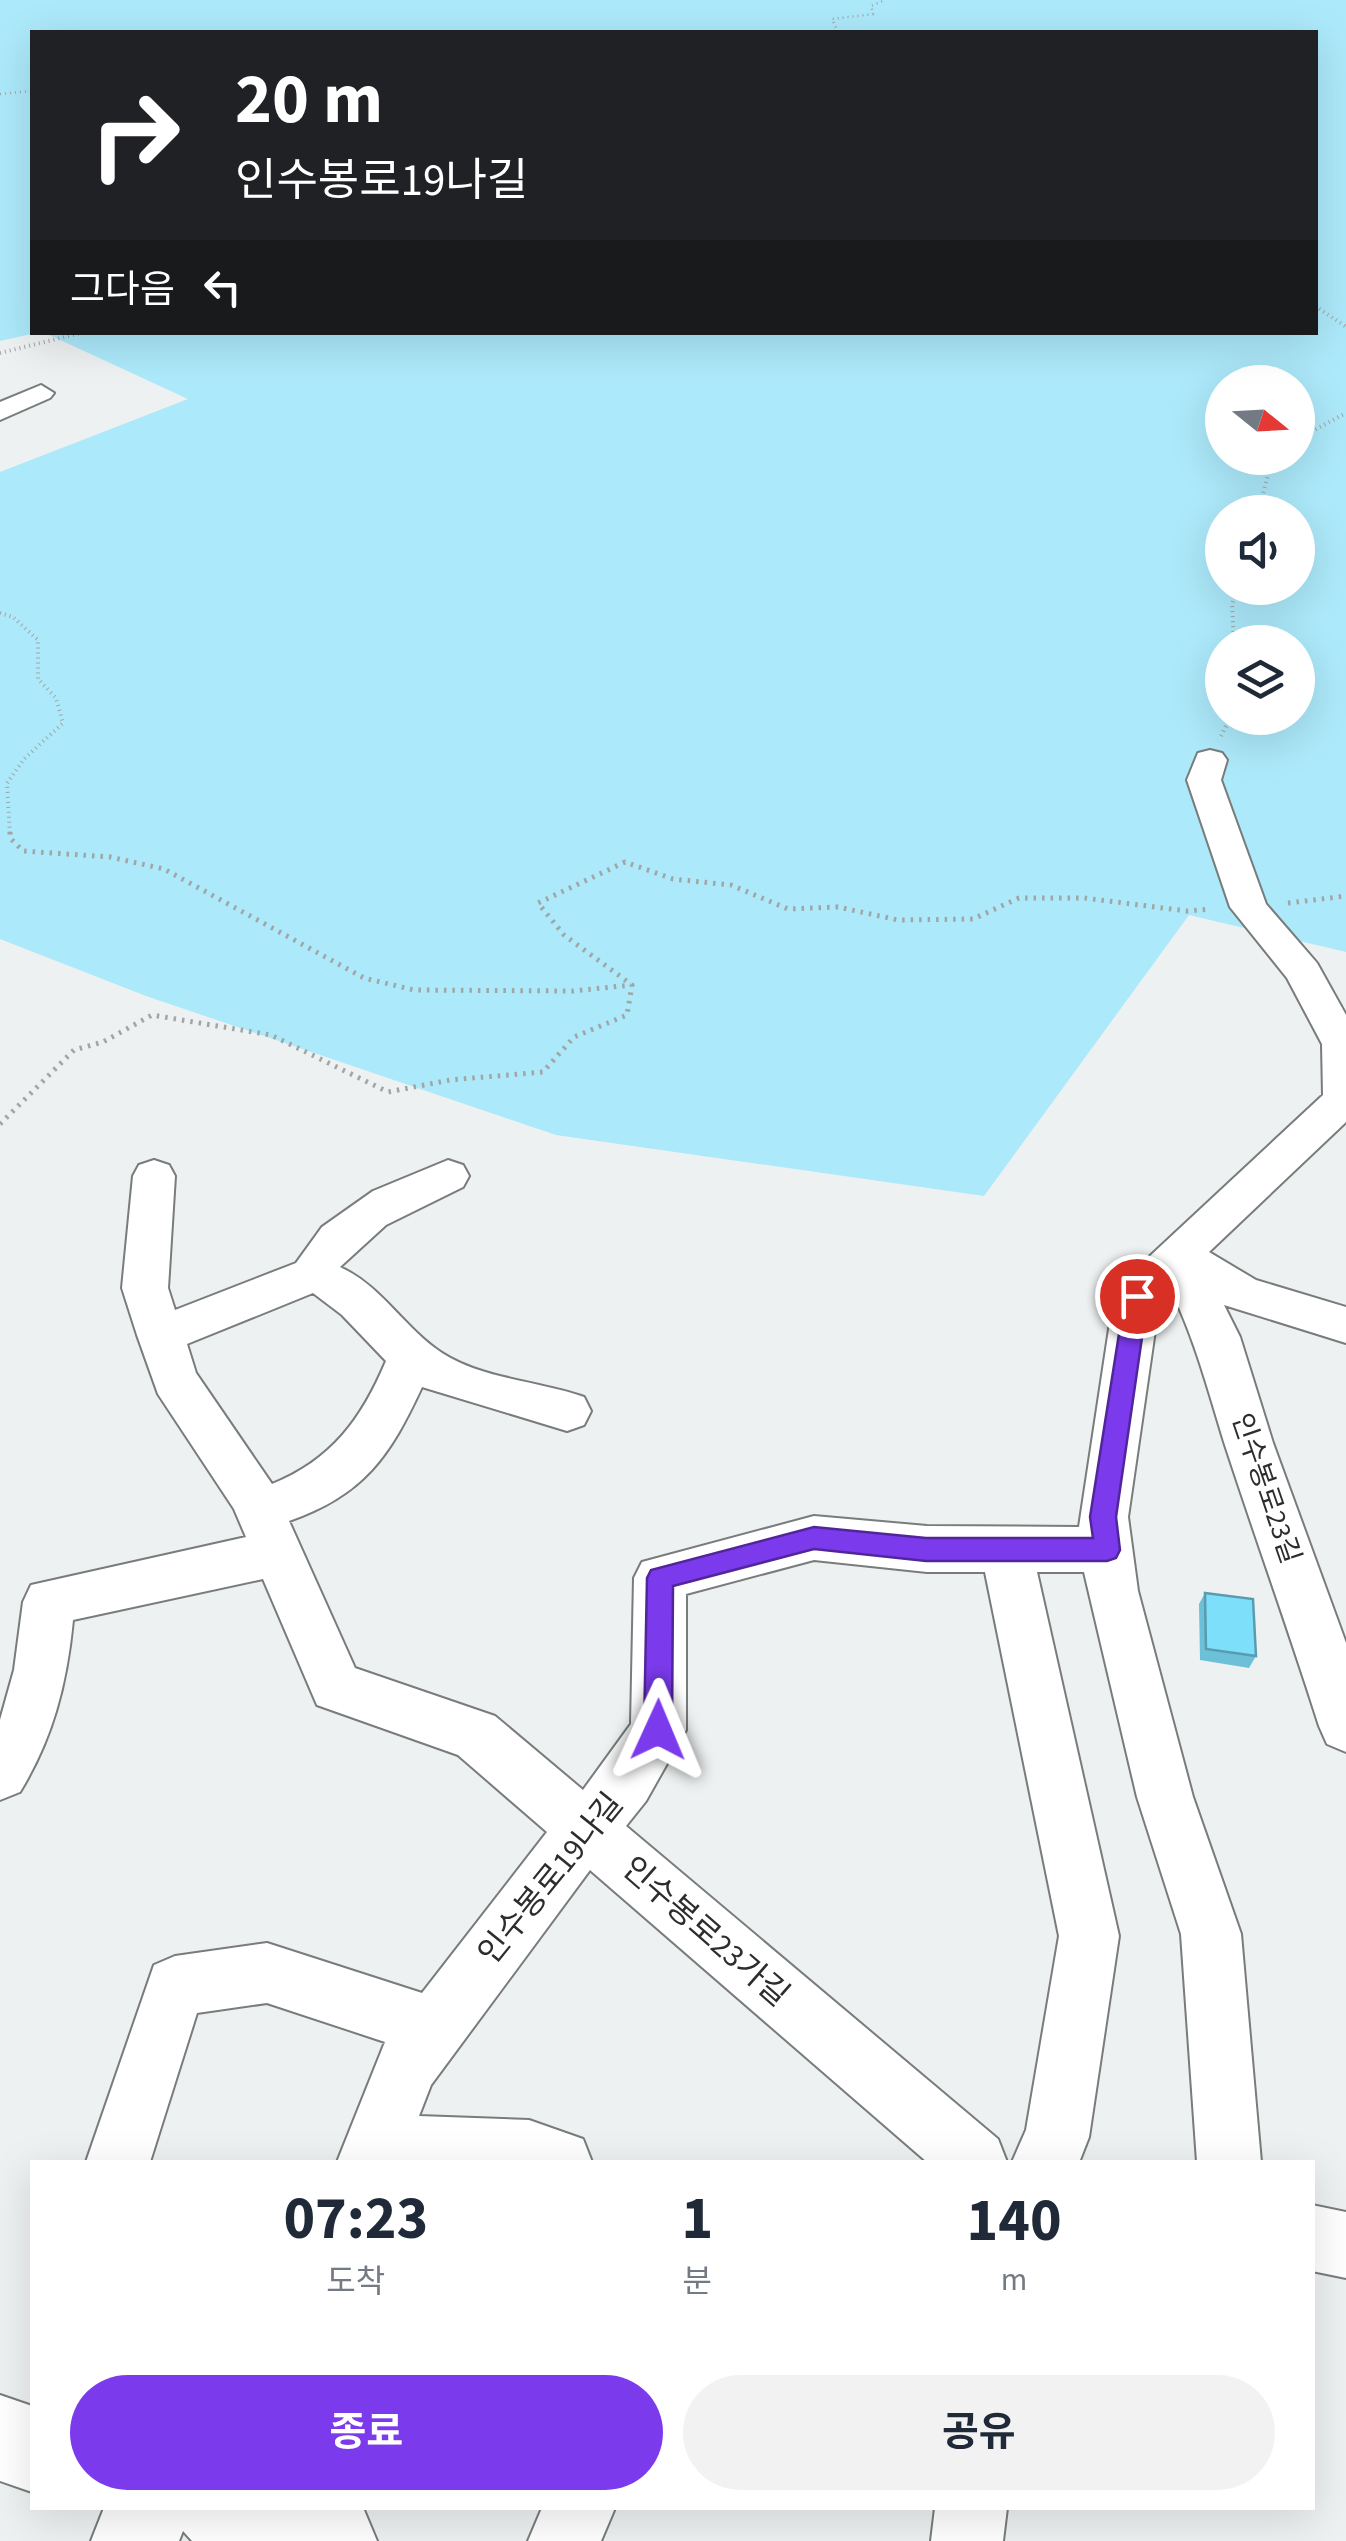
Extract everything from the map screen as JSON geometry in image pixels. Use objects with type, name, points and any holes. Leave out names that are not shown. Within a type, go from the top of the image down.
[{"type":"main road","points":[[0,2438],[30,2448]]},
{"type":"main road","points":[[135,2541],[147,2510]]},
{"type":"main road","points":[[237,2510],[333,2541]]},
{"type":"street","points":[[0,412],[41,393]]},
{"type":"street","points":[[1210,760],[1204,780],[1249,907],[1303,972],[1342,1044],[1344,1100],[1137,1296],[1103,1517],[1112,1591],[1166,1797],[1212,1934],[1229,2160]]},
{"type":"street","name":"인수봉로23가길","points":[[154,1176],[145,1288],[175,1380],[269,1532],[336,1686],[476,1735],[973,2160]]},
{"type":"street","points":[[312,1275],[340,1232],[384,1202],[448,1176]]},
{"type":"street","points":[[1177,1255],[1241,1293],[1346,1325]]},
{"type":"street","name":"인수봉로23길","points":[[1177,1255],[1217,1336],[1346,1726]]},
{"type":"street","points":[[160,1335],[312,1275],[330,1279],[430,1370],[567,1411]]},
{"type":"street","points":[[0,1773],[20,1743],[40,1689],[50,1602],[269,1532],[298,1498],[335,1479],[370,1442],[394,1400],[412,1356]]},
{"type":"street","name":"인수봉로19나길","points":[[554,2160],[528,2152],[372,2155],[408,2065],[530,1897],[626,1782],[658,1730],[660,1578],[814,1538],[926,1549],[1107,1550]]},
{"type":"street","points":[[1006,1550],[1089,1936],[1057,2137],[1045,2160]]},
{"type":"street","points":[[119,2160],[175,1986],[267,1973],[434,2028]]},
{"type":"street","points":[[1315,2239],[1346,2244]]},
{"type":"street","points":[[564,2541],[578,2510]]},
{"type":"street","points":[[967,2541],[971,2510]]},
{"type":"path","points":[[837,30],[832,19],[873,14],[870,6],[884,0]]},
{"type":"path","points":[[0,94],[30,91]]},
{"type":"path","points":[[1318,308],[1345,327]]},
{"type":"path","points":[[0,353],[73,335]]},
{"type":"path","points":[[1315,430],[1346,413]]},
{"type":"path","points":[[0,613],[13,617],[38,640],[38,679],[56,698],[63,723],[24,759],[7,783],[10,838],[23,851],[110,857],[164,869],[364,978],[414,990],[573,991],[632,984]]},
{"type":"path","points":[[632,984],[564,934],[538,903],[625,862],[673,879],[731,885],[788,909],[838,907],[898,920],[973,918],[1020,898],[1084,898],[1187,911],[1346,896]]},
{"type":"path","points":[[0,1124],[74,1050],[103,1042],[152,1015],[271,1035],[359,1082],[388,1092],[450,1080],[543,1072],[574,1037],[627,1015],[632,984]]},
{"type":"shaded area","points":[[0,0],[1346,0],[1346,952],[1189,915],[984,1196],[556,1135],[146,996],[0,939],[0,472],[188,399],[49,335],[1318,335],[1318,30],[30,30],[30,334],[0,341]]},
{"type":"building","points":[[1205,1593],[1253,1599],[1256,1656],[1206,1649]]},
{"type":"route","points":[[658,1730],[660,1578],[814,1538],[926,1549],[1107,1550],[1103,1517],[1137,1296]]}]
